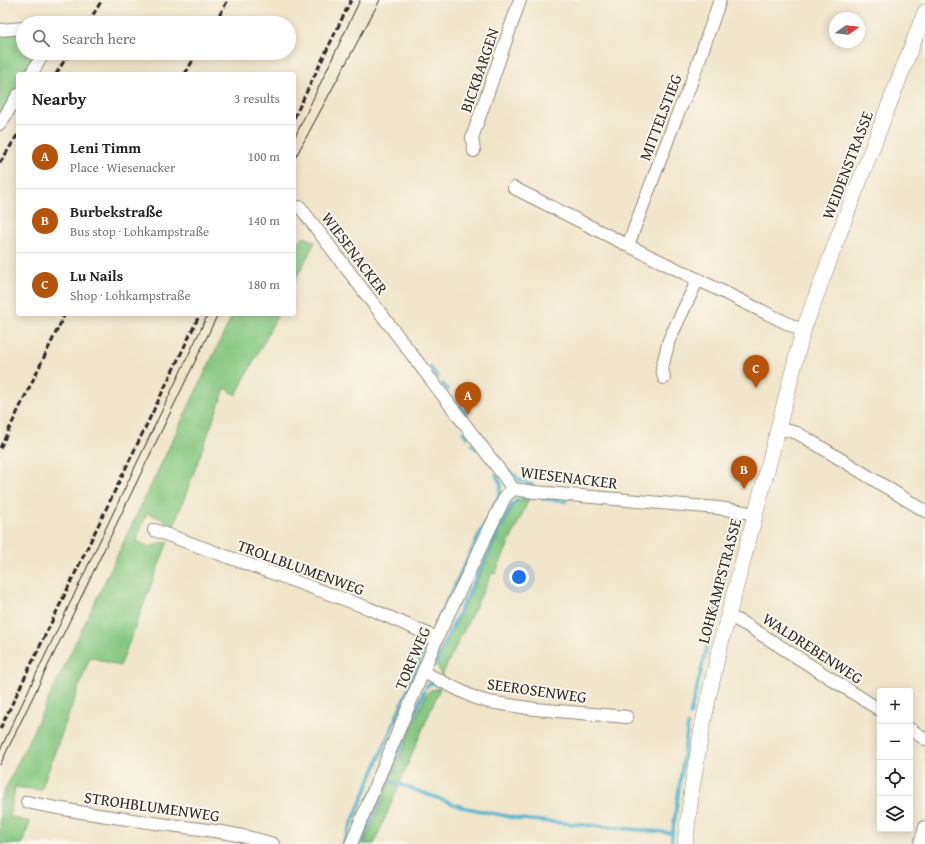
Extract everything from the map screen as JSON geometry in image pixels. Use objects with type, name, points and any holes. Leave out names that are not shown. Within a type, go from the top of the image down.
[{"type":"street","name":"BICKBARGEN","points":[[474,152],[472,138],[520,0]]},
{"type":"street","name":"MITTELSTIEG","points":[[626,244],[690,86],[720,0]]},
{"type":"street","name":"WEIDENSTRASSE","points":[[802,331],[925,12]]},
{"type":"street","points":[[0,30],[16,29]]},
{"type":"street","points":[[32,72],[40,60]]},
{"type":"street","points":[[0,124],[16,98]]},
{"type":"street","points":[[514,188],[802,331]]},
{"type":"street","name":"WIESENACKER","points":[[300,207],[513,489],[718,508],[755,515]]},
{"type":"street","points":[[664,378],[662,368],[669,340],[698,279]]},
{"type":"street","name":"LOHKAMPSTRASSE","points":[[685,844],[692,788],[703,722],[719,650],[802,331]]},
{"type":"street","points":[[778,428],[796,433],[806,438],[925,511]]},
{"type":"street","name":"TORFWEG","points":[[351,844],[436,638],[505,497],[513,489]]},
{"type":"street","name":"TROLLBLUMENWEG","points":[[154,530],[368,608],[436,638]]},
{"type":"street","name":"WALDREBENWEG","points":[[728,617],[748,626],[877,708]]},
{"type":"street","name":"SEEROSENWEG","points":[[423,672],[475,698],[489,702],[535,709],[628,717]]},
{"type":"street","points":[[913,731],[925,739]]},
{"type":"street","name":"STROHBLUMENWEG","points":[[27,802],[56,808],[232,834],[273,844]]},
{"type":"street","points":[[920,844],[925,827]]},
{"type":"green space","points":[[16,34],[16,60],[34,60],[26,72],[16,72],[16,89],[0,115],[0,35]]},
{"type":"green space","points":[[304,237],[315,242],[296,278],[296,242],[297,243]]},
{"type":"green space","points":[[232,316],[277,316],[236,395],[225,388],[171,534],[164,520],[147,513],[136,541],[150,547],[168,541],[120,666],[90,657],[41,790],[15,787],[10,817],[30,822],[22,844],[0,844],[0,800]]},
{"type":"green space","points":[[529,499],[495,574],[492,573],[441,677],[437,662],[514,504],[521,500]]},
{"type":"green space","points":[[440,688],[374,844],[364,844],[426,694],[431,690]]},
{"type":"waterway","points":[[430,367],[438,377]]},
{"type":"waterway","points":[[443,384],[448,390]]},
{"type":"waterway","points":[[460,406],[467,416]]},
{"type":"waterway","points":[[463,432],[467,437]]},
{"type":"waterway","points":[[479,432],[487,442]]},
{"type":"waterway","points":[[472,444],[476,449]]},
{"type":"waterway","points":[[494,452],[504,465]]},
{"type":"waterway","points":[[508,470],[520,480],[533,485]]},
{"type":"waterway","points":[[435,625],[500,493],[501,484],[496,475]]},
{"type":"waterway","points":[[522,497],[531,497]]},
{"type":"waterway","points":[[435,665],[447,637],[511,506],[518,499]]},
{"type":"waterway","points":[[543,499],[558,500]]},
{"type":"waterway","points":[[690,715],[736,530]]},
{"type":"waterway","points":[[343,844],[426,646],[426,642],[423,638]]},
{"type":"waterway","points":[[426,687],[431,683],[436,684]]},
{"type":"waterway","points":[[361,844],[424,691]]},
{"type":"waterway","points":[[671,844],[688,725]]},
{"type":"waterway","points":[[388,780],[462,807],[520,819],[672,833]]},
{"type":"tram line","points":[[296,135],[360,0]]},
{"type":"tram line","points":[[296,156],[380,0]]},
{"type":"tram line","points":[[0,750],[207,316]]},
{"type":"tram line","points":[[0,765],[217,316]]},
{"type":"railway","points":[[92,16],[102,0]]},
{"type":"railway","points":[[219,16],[228,0]]},
{"type":"railway","points":[[296,114],[351,0]]},
{"type":"railway","points":[[57,72],[65,60]]},
{"type":"railway","points":[[186,72],[193,60]]},
{"type":"railway","points":[[0,163],[16,137]]},
{"type":"railway","points":[[0,448],[64,316]]},
{"type":"railway","points":[[0,729],[199,316]]},
{"type":"place","name":"Lu Nails","points":[[756,388]]},
{"type":"place","name":"Leni Timm","points":[[468,415]]},
{"type":"place","name":"Burbekstraße","points":[[744,489]]}]
